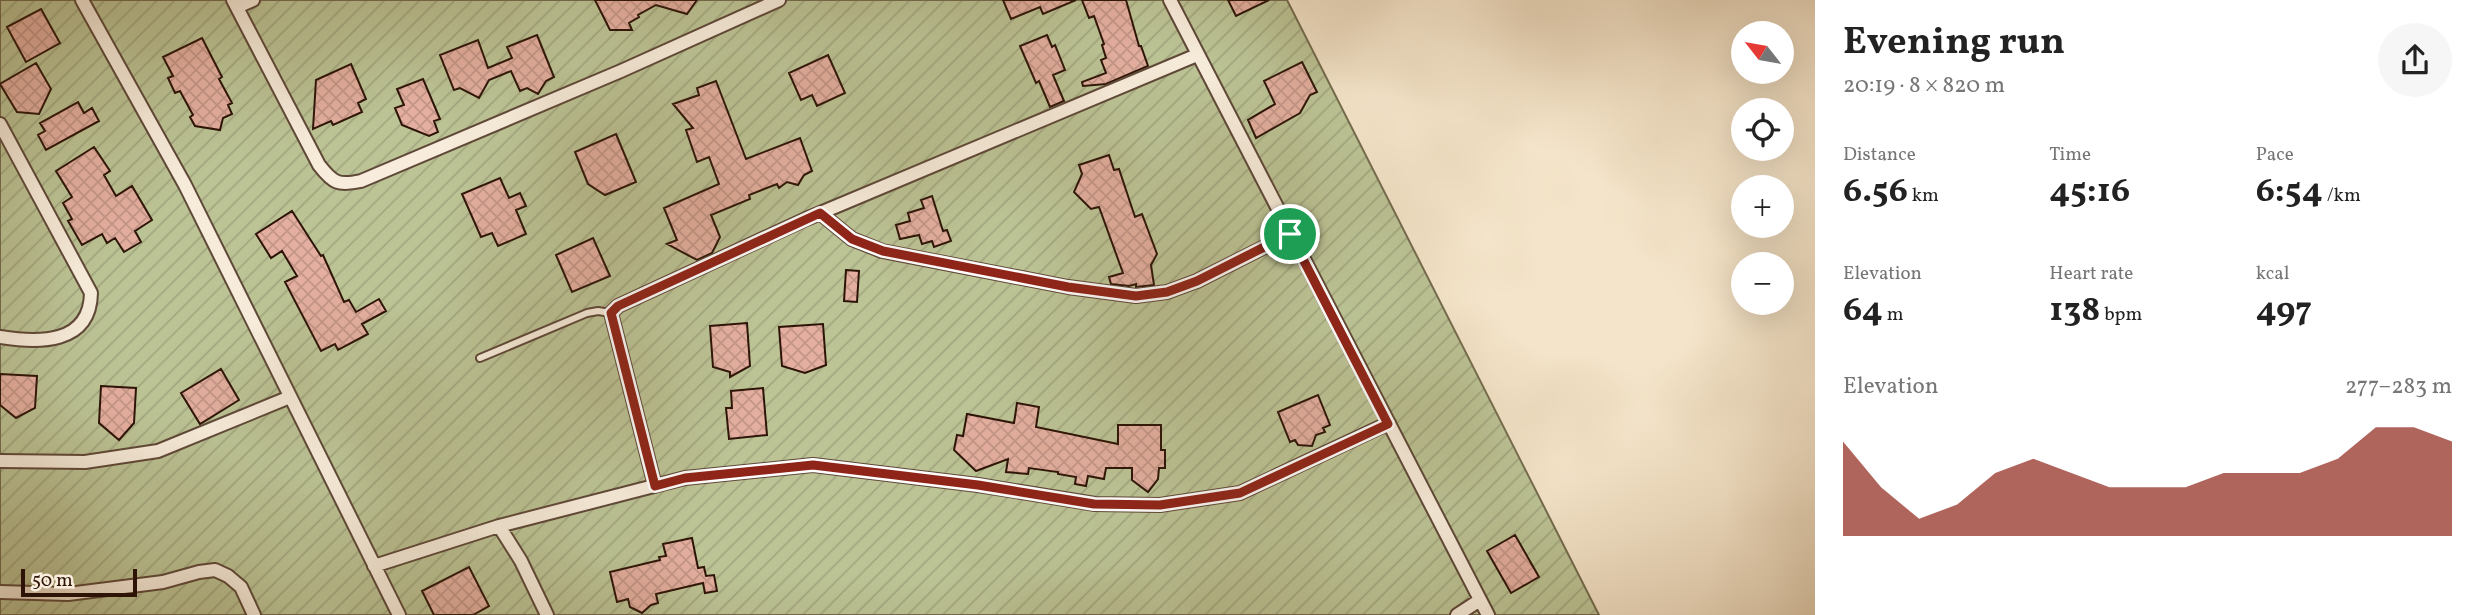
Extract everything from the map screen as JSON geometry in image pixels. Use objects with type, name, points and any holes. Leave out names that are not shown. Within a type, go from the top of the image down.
[{"type":"street","points":[[82,0],[185,185],[399,615]]},
{"type":"street","points":[[253,0],[235,4],[319,164],[331,180],[346,184],[361,181],[621,71],[779,0]]},
{"type":"street","points":[[1170,0],[1488,615]]},
{"type":"street","points":[[655,486],[611,313],[618,306],[820,213],[1198,55]]},
{"type":"street","points":[[0,124],[91,293],[91,309],[85,321],[74,331],[55,339],[31,342],[0,337]]},
{"type":"street","points":[[820,213],[852,239],[883,251],[1068,287],[1136,296],[1167,292],[1197,281],[1290,234]]},
{"type":"street","points":[[0,461],[85,462],[158,451],[290,397]]},
{"type":"street","points":[[374,566],[499,526],[685,478],[813,465],[978,485],[1094,504],[1160,505],[1240,493],[1388,424]]},
{"type":"street","points":[[499,526],[522,561],[547,615]]},
{"type":"street","points":[[0,592],[68,594],[163,582],[215,570],[241,587],[254,615]]},
{"type":"street","points":[[1457,615],[1480,600]]},
{"type":"lane","points":[[480,358],[587,313],[611,313]]},
{"type":"green space","points":[[0,0],[1287,0],[1599,615],[0,615]]},
{"type":"building","points":[[595,0],[697,0],[687,14],[656,5],[629,23],[632,30],[610,30]]},
{"type":"building","points":[[1003,0],[1076,0],[1043,14],[1040,7],[1011,19]]},
{"type":"building","points":[[1082,0],[1126,0],[1139,46],[1148,66],[1106,84],[1083,86],[1082,82],[1106,73],[1101,60],[1106,58],[1094,16],[1089,18]]},
{"type":"building","points":[[1228,0],[1269,0],[1236,16]]},
{"type":"building","points":[[41,9],[60,43],[26,62],[7,27]]},
{"type":"building","points":[[537,35],[554,77],[546,81],[538,94],[527,88],[520,91],[511,71],[489,80],[479,98],[460,88],[454,90],[440,55],[478,40],[488,68],[512,58],[507,47]]},
{"type":"building","points":[[1047,35],[1052,47],[1055,45],[1065,70],[1053,75],[1064,101],[1050,107],[1020,46]]},
{"type":"building","points":[[202,38],[232,103],[228,105],[232,114],[223,118],[220,130],[195,126],[190,117],[193,115],[180,91],[175,93],[168,78],[173,76],[163,57]]},
{"type":"building","points":[[828,55],[845,93],[817,106],[812,95],[801,100],[789,73]]},
{"type":"building","points":[[1302,62],[1317,92],[1310,95],[1300,113],[1256,138],[1248,120],[1275,104],[1264,81]]},
{"type":"building","points":[[36,63],[51,89],[39,114],[17,112],[0,84]]},
{"type":"building","points":[[351,64],[366,99],[358,103],[362,112],[333,125],[331,121],[313,129],[316,80]]},
{"type":"building","points":[[423,79],[440,119],[434,121],[438,132],[429,136],[402,125],[395,108],[404,105],[397,89]]},
{"type":"building","points":[[716,81],[746,159],[800,138],[812,171],[804,175],[798,185],[787,182],[779,188],[777,184],[711,215],[720,237],[712,253],[697,260],[667,244],[677,240],[664,208],[719,184],[709,157],[697,162],[686,130],[693,128],[673,104],[699,95],[697,88]]},
{"type":"building","points":[[78,102],[84,113],[92,108],[99,121],[46,150],[38,135],[45,131],[40,123]]},
{"type":"building","points":[[616,134],[636,182],[605,195],[588,184],[575,152]]},
{"type":"building","points":[[94,147],[110,171],[104,175],[116,196],[132,186],[152,220],[135,231],[141,242],[124,252],[115,238],[107,243],[102,234],[82,245],[68,221],[72,219],[63,203],[72,197],[56,171]]},
{"type":"building","points":[[1109,155],[1114,170],[1119,169],[1135,217],[1142,214],[1157,254],[1151,265],[1154,285],[1136,287],[1136,284],[1111,284],[1109,277],[1123,273],[1099,207],[1091,209],[1074,192],[1082,174],[1079,165]]},
{"type":"building","points":[[500,178],[509,198],[520,193],[526,206],[516,210],[526,234],[498,246],[492,233],[481,237],[462,194]]},
{"type":"building","points":[[932,196],[943,231],[947,230],[951,241],[934,247],[932,241],[922,244],[919,235],[900,239],[896,225],[910,221],[908,213],[924,208],[921,200]]},
{"type":"building","points":[[292,211],[321,256],[323,255],[344,302],[349,300],[356,312],[379,299],[386,311],[362,324],[368,334],[338,350],[335,344],[321,351],[285,282],[297,276],[282,251],[271,258],[256,234]]},
{"type":"building","points":[[593,238],[610,276],[572,292],[556,255]]},
{"type":"building","points":[[846,270],[859,271],[857,302],[844,301]]},
{"type":"building","points":[[747,323],[750,366],[730,377],[730,372],[713,367],[710,326]]},
{"type":"building","points":[[823,324],[826,365],[805,373],[782,366],[779,327]]},
{"type":"building","points":[[221,369],[239,400],[200,424],[181,393]]},
{"type":"building","points":[[0,374],[37,376],[35,408],[16,418],[0,405]]},
{"type":"building","points":[[101,386],[136,388],[134,423],[119,440],[99,423]]},
{"type":"building","points":[[763,388],[767,435],[729,439],[726,408],[732,408],[731,391]]},
{"type":"building","points":[[1318,395],[1330,425],[1323,428],[1325,432],[1316,435],[1312,446],[1298,445],[1295,440],[1290,442],[1278,412]]},
{"type":"building","points":[[1017,403],[1039,407],[1036,427],[1118,444],[1118,425],[1161,425],[1161,450],[1165,450],[1165,468],[1159,468],[1158,479],[1148,492],[1132,480],[1132,468],[1106,468],[1104,479],[1088,476],[1086,486],[1075,484],[1076,477],[1058,472],[1029,468],[1028,474],[1006,472],[1008,459],[976,471],[954,450],[957,435],[963,436],[967,414],[1014,423]]},
{"type":"building","points":[[1515,535],[1539,577],[1511,593],[1487,551]]},
{"type":"building","points":[[692,538],[698,568],[704,567],[706,576],[714,575],[717,591],[705,593],[703,583],[656,594],[658,603],[642,613],[630,607],[628,599],[617,602],[610,572],[660,560],[659,557],[666,556],[663,544]]},
{"type":"building","points":[[469,567],[489,606],[473,615],[434,615],[422,591]]},
{"type":"route","points":[[820,213],[852,239],[883,251],[1068,287],[1136,296],[1167,292],[1197,281],[1290,234],[1388,424],[1240,493],[1160,505],[1094,504],[978,485],[813,465],[685,478],[655,486],[611,313],[618,306],[820,213]]}]
